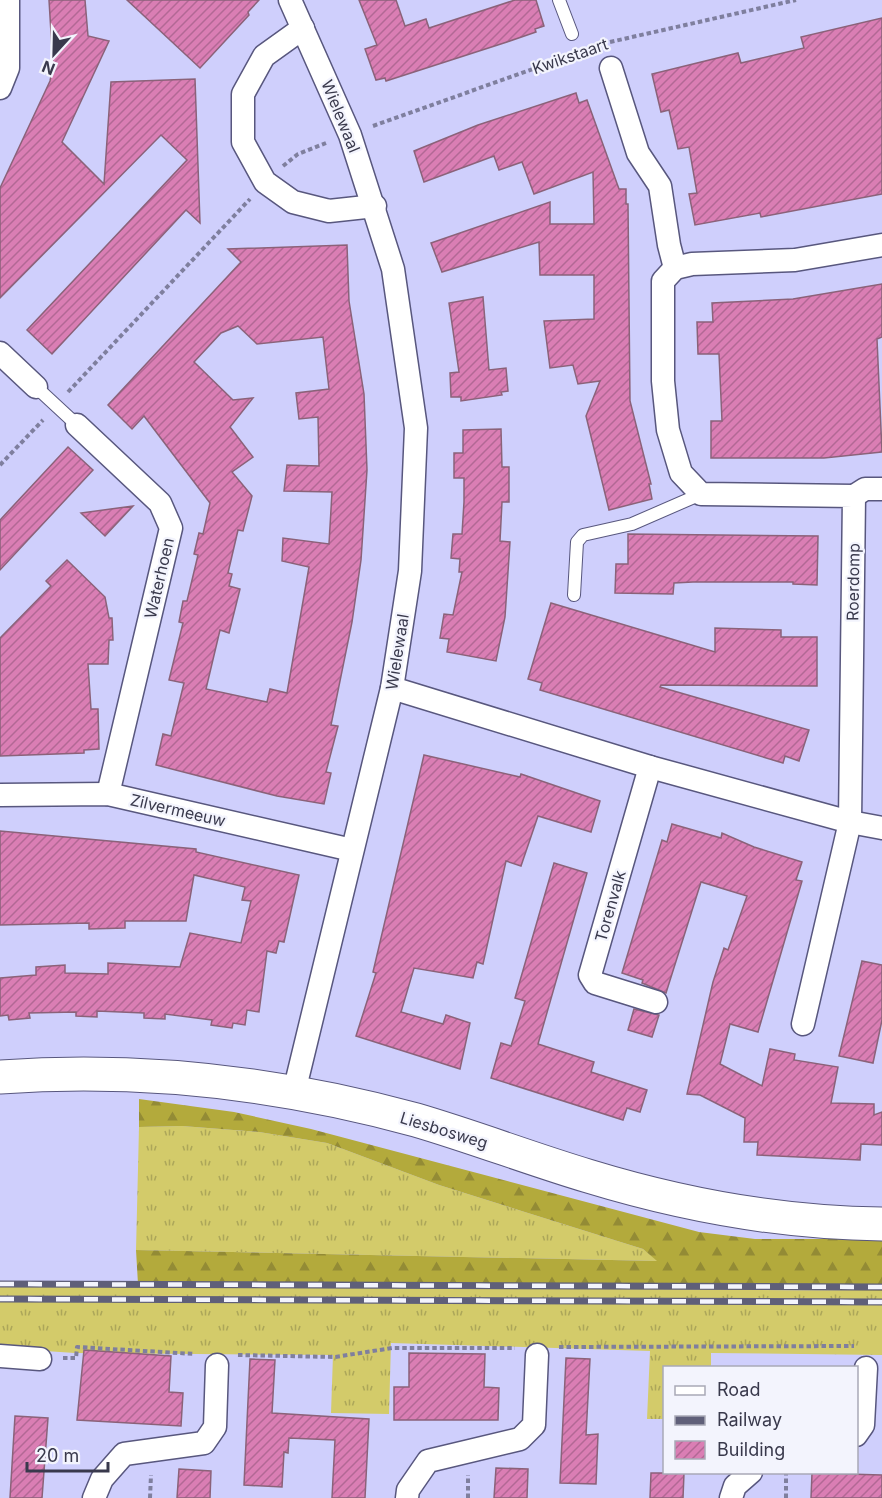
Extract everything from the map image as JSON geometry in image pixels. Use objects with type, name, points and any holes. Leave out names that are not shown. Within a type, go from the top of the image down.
[{"type":"street","points":[[0,88],[8,68],[8,0]]},
{"type":"street","name":"Wielewaal","points":[[291,0],[350,135],[375,206],[393,269],[416,428],[410,571],[392,688],[294,1092]]},
{"type":"street","points":[[303,28],[264,56],[243,94],[243,142],[265,182],[293,202],[329,211],[375,206]]},
{"type":"street","name":"Kwikstaart","points":[[611,68],[638,153],[660,186],[675,268]]},
{"type":"street","points":[[882,245],[795,260],[693,264],[675,268],[663,281],[663,381],[668,430],[681,473],[701,494],[854,496],[865,489],[882,489]]},
{"type":"street","name":"Waterhoen","points":[[0,353],[36,387]]},
{"type":"street","name":"Waterhoen","points":[[77,425],[160,503],[171,528],[108,794]]},
{"type":"street","name":"Roerdomp","points":[[850,822],[854,496]]},
{"type":"street","points":[[392,688],[650,767],[850,822],[882,828]]},
{"type":"street","name":"Torenvalk","points":[[650,767],[590,975],[595,983],[657,1002]]},
{"type":"street","name":"Zilvermeeuw","points":[[0,795],[108,794],[352,850]]},
{"type":"street","points":[[803,1024],[850,822]]},
{"type":"street","name":"Liesbosweg","points":[[0,1077],[63,1074],[163,1076],[294,1092],[417,1121],[590,1177],[671,1199],[742,1213],[882,1224]]},
{"type":"street","points":[[407,1498],[408,1490],[428,1461],[520,1438],[534,1425],[537,1350]]},
{"type":"street","points":[[0,1356],[40,1359]]},
{"type":"street","points":[[94,1498],[102,1479],[124,1454],[204,1443],[214,1427],[218,1358]]},
{"type":"street","points":[[858,1432],[863,1425],[866,1368]]},
{"type":"street","points":[[731,1498],[735,1485],[750,1474]]},
{"type":"lane","name":"Kwikstaart","points":[[559,0],[572,34]]},
{"type":"lane","name":"Waterhoen","points":[[36,387],[77,425]]},
{"type":"lane","points":[[574,595],[577,542],[583,535],[632,524],[701,494]]},
{"type":"path","name":"Kwikstaart","points":[[603,44],[796,0]]},
{"type":"path","name":"Kwikstaart","points":[[350,135],[580,52]]},
{"type":"path","points":[[0,465],[265,182],[298,154],[350,135]]},
{"type":"path","points":[[40,1359],[76,1358],[77,1347],[218,1358],[335,1357],[392,1348],[537,1350],[855,1346]]},
{"type":"path","points":[[786,1474],[786,1498]]},
{"type":"green space","points":[[139,1099],[234,1112],[311,1129],[699,1232],[755,1239],[882,1239],[882,1291],[138,1284],[136,1250],[657,1261],[643,1249],[439,1185],[327,1143],[259,1132],[182,1126],[139,1127]]},
{"type":"green space","points":[[182,1126],[259,1132],[327,1143],[439,1185],[643,1249],[658,1261],[136,1250],[139,1127]]},
{"type":"green space","points":[[0,1283],[882,1291],[882,1355],[711,1353],[711,1366],[663,1366],[663,1419],[647,1419],[650,1351],[391,1343],[389,1414],[331,1413],[333,1355],[75,1353],[0,1348]]},
{"type":"building","points":[[49,0],[85,0],[88,36],[109,41],[62,142],[104,184],[111,82],[195,79],[200,223],[186,210],[52,354],[27,330],[187,160],[161,135],[0,298],[0,188],[50,81],[53,66]]},
{"type":"building","points":[[127,0],[259,0],[248,12],[249,15],[200,68]]},
{"type":"building","points":[[359,0],[396,0],[405,26],[426,19],[429,28],[515,0],[536,0],[544,26],[535,29],[536,32],[386,81],[385,78],[376,80],[365,49],[377,45]]},
{"type":"building","points":[[882,18],[882,194],[761,217],[760,213],[695,225],[689,194],[697,193],[689,147],[678,149],[669,110],[661,112],[652,74],[738,53],[741,63],[804,48],[801,37]]},
{"type":"building","points":[[576,93],[579,103],[587,100],[619,189],[626,189],[630,401],[651,484],[649,484],[652,499],[609,510],[586,416],[600,381],[578,384],[573,365],[550,368],[544,321],[594,319],[594,275],[540,275],[539,242],[442,272],[431,243],[550,202],[550,224],[594,224],[593,172],[534,194],[522,162],[499,170],[494,156],[424,182],[414,151],[478,125]]},
{"type":"building","points":[[347,245],[349,301],[364,394],[367,470],[361,560],[352,622],[331,725],[338,726],[326,772],[331,773],[324,804],[277,796],[156,765],[163,734],[171,736],[184,683],[169,680],[183,623],[179,622],[183,601],[187,601],[198,555],[194,554],[199,533],[203,534],[210,503],[144,416],[132,429],[108,405],[241,262],[228,249]],"holes":[[[238,326],[257,344],[323,337],[329,389],[296,393],[299,419],[318,417],[319,466],[287,465],[284,491],[332,492],[329,544],[283,538],[282,561],[309,567],[287,693],[270,689],[267,702],[206,689],[220,630],[229,633],[240,589],[229,586],[232,574],[228,573],[238,530],[243,531],[252,496],[232,472],[253,457],[230,427],[253,398],[233,400],[194,362],[221,333]]]},
{"type":"building","points":[[882,284],[882,337],[877,339],[882,452],[824,458],[711,458],[711,421],[722,421],[719,354],[698,354],[697,322],[713,322],[712,303],[793,299]]},
{"type":"building","points":[[483,297],[489,370],[506,368],[508,391],[501,392],[502,395],[461,401],[461,397],[451,397],[450,373],[459,372],[449,303]]},
{"type":"building","points":[[501,429],[502,467],[509,467],[509,502],[502,502],[500,541],[510,542],[505,617],[496,661],[447,652],[449,639],[440,638],[444,614],[453,615],[462,572],[459,572],[460,559],[451,558],[453,534],[462,534],[464,502],[464,478],[454,478],[454,453],[463,453],[463,430]]},
{"type":"building","points":[[68,447],[93,470],[0,570],[0,520]]},
{"type":"building","points":[[133,506],[105,536],[81,513]]},
{"type":"building","points":[[628,534],[818,536],[817,585],[793,584],[793,582],[693,582],[674,583],[673,594],[615,593],[616,564],[628,564]]},
{"type":"building","points":[[67,560],[105,597],[109,618],[112,618],[113,640],[109,640],[108,664],[88,664],[91,709],[98,709],[99,749],[84,750],[84,753],[0,756],[0,638],[51,586],[46,581]]},
{"type":"building","points":[[551,603],[715,652],[715,628],[781,630],[781,637],[817,637],[817,686],[661,685],[660,687],[809,730],[799,761],[785,756],[783,763],[540,690],[542,683],[528,679]]},
{"type":"building","points":[[424,755],[520,777],[521,774],[600,801],[591,832],[538,816],[521,866],[506,861],[483,964],[477,962],[473,978],[414,968],[401,1012],[443,1024],[446,1015],[470,1023],[460,1069],[356,1036],[376,973],[373,972]]},
{"type":"building","points":[[672,824],[721,838],[722,833],[754,847],[802,862],[796,880],[802,881],[758,1032],[730,1024],[720,1064],[762,1086],[770,1049],[795,1054],[794,1060],[838,1067],[831,1103],[874,1104],[874,1115],[882,1112],[882,1145],[861,1144],[860,1160],[757,1155],[758,1142],[744,1142],[745,1118],[700,1095],[687,1094],[713,982],[724,948],[728,950],[747,896],[701,882],[666,993],[642,983],[643,980],[622,973],[662,840],[667,842]]},
{"type":"building","points":[[0,831],[196,849],[196,852],[299,875],[284,942],[279,941],[276,953],[267,951],[259,1012],[247,1010],[245,1025],[233,1023],[232,1028],[211,1025],[212,1020],[165,1014],[165,1019],[144,1018],[144,1013],[97,1011],[97,1017],[76,1016],[76,1012],[29,1013],[30,1018],[9,1020],[8,1015],[0,1016],[0,978],[36,975],[36,967],[65,965],[65,973],[108,974],[108,963],[180,967],[190,933],[241,943],[251,901],[242,900],[245,887],[194,875],[186,921],[125,921],[125,928],[89,929],[89,923],[0,925]]},
{"type":"building","points":[[554,863],[587,873],[538,1044],[594,1062],[591,1072],[647,1090],[640,1112],[627,1108],[623,1120],[491,1078],[501,1043],[511,1046],[525,1001],[515,998]]},
{"type":"building","points":[[862,961],[882,965],[882,1020],[873,1063],[839,1056]]},
{"type":"building","points":[[634,1009],[659,1015],[652,1037],[628,1030]]},
{"type":"building","points":[[84,1350],[171,1356],[169,1392],[183,1393],[181,1426],[77,1420]]},
{"type":"building","points":[[409,1353],[485,1354],[484,1387],[499,1388],[498,1420],[394,1420],[394,1387],[409,1387]]},
{"type":"building","points":[[566,1358],[590,1359],[586,1435],[598,1434],[596,1484],[560,1483]]},
{"type":"building","points":[[250,1359],[275,1360],[272,1413],[369,1419],[365,1498],[332,1498],[335,1440],[289,1438],[288,1453],[284,1452],[282,1487],[244,1485]]},
{"type":"building","points":[[15,1416],[48,1418],[42,1498],[10,1498]]},
{"type":"building","points":[[496,1468],[528,1469],[527,1498],[494,1498]]},
{"type":"building","points":[[179,1469],[211,1471],[210,1498],[177,1498]]},
{"type":"building","points":[[651,1473],[684,1474],[683,1498],[650,1498]]},
{"type":"building","points":[[812,1474],[882,1475],[882,1498],[811,1498]]},
{"type":"railway","points":[[0,1284],[882,1287]]},
{"type":"railway","points":[[0,1299],[882,1302]]}]
